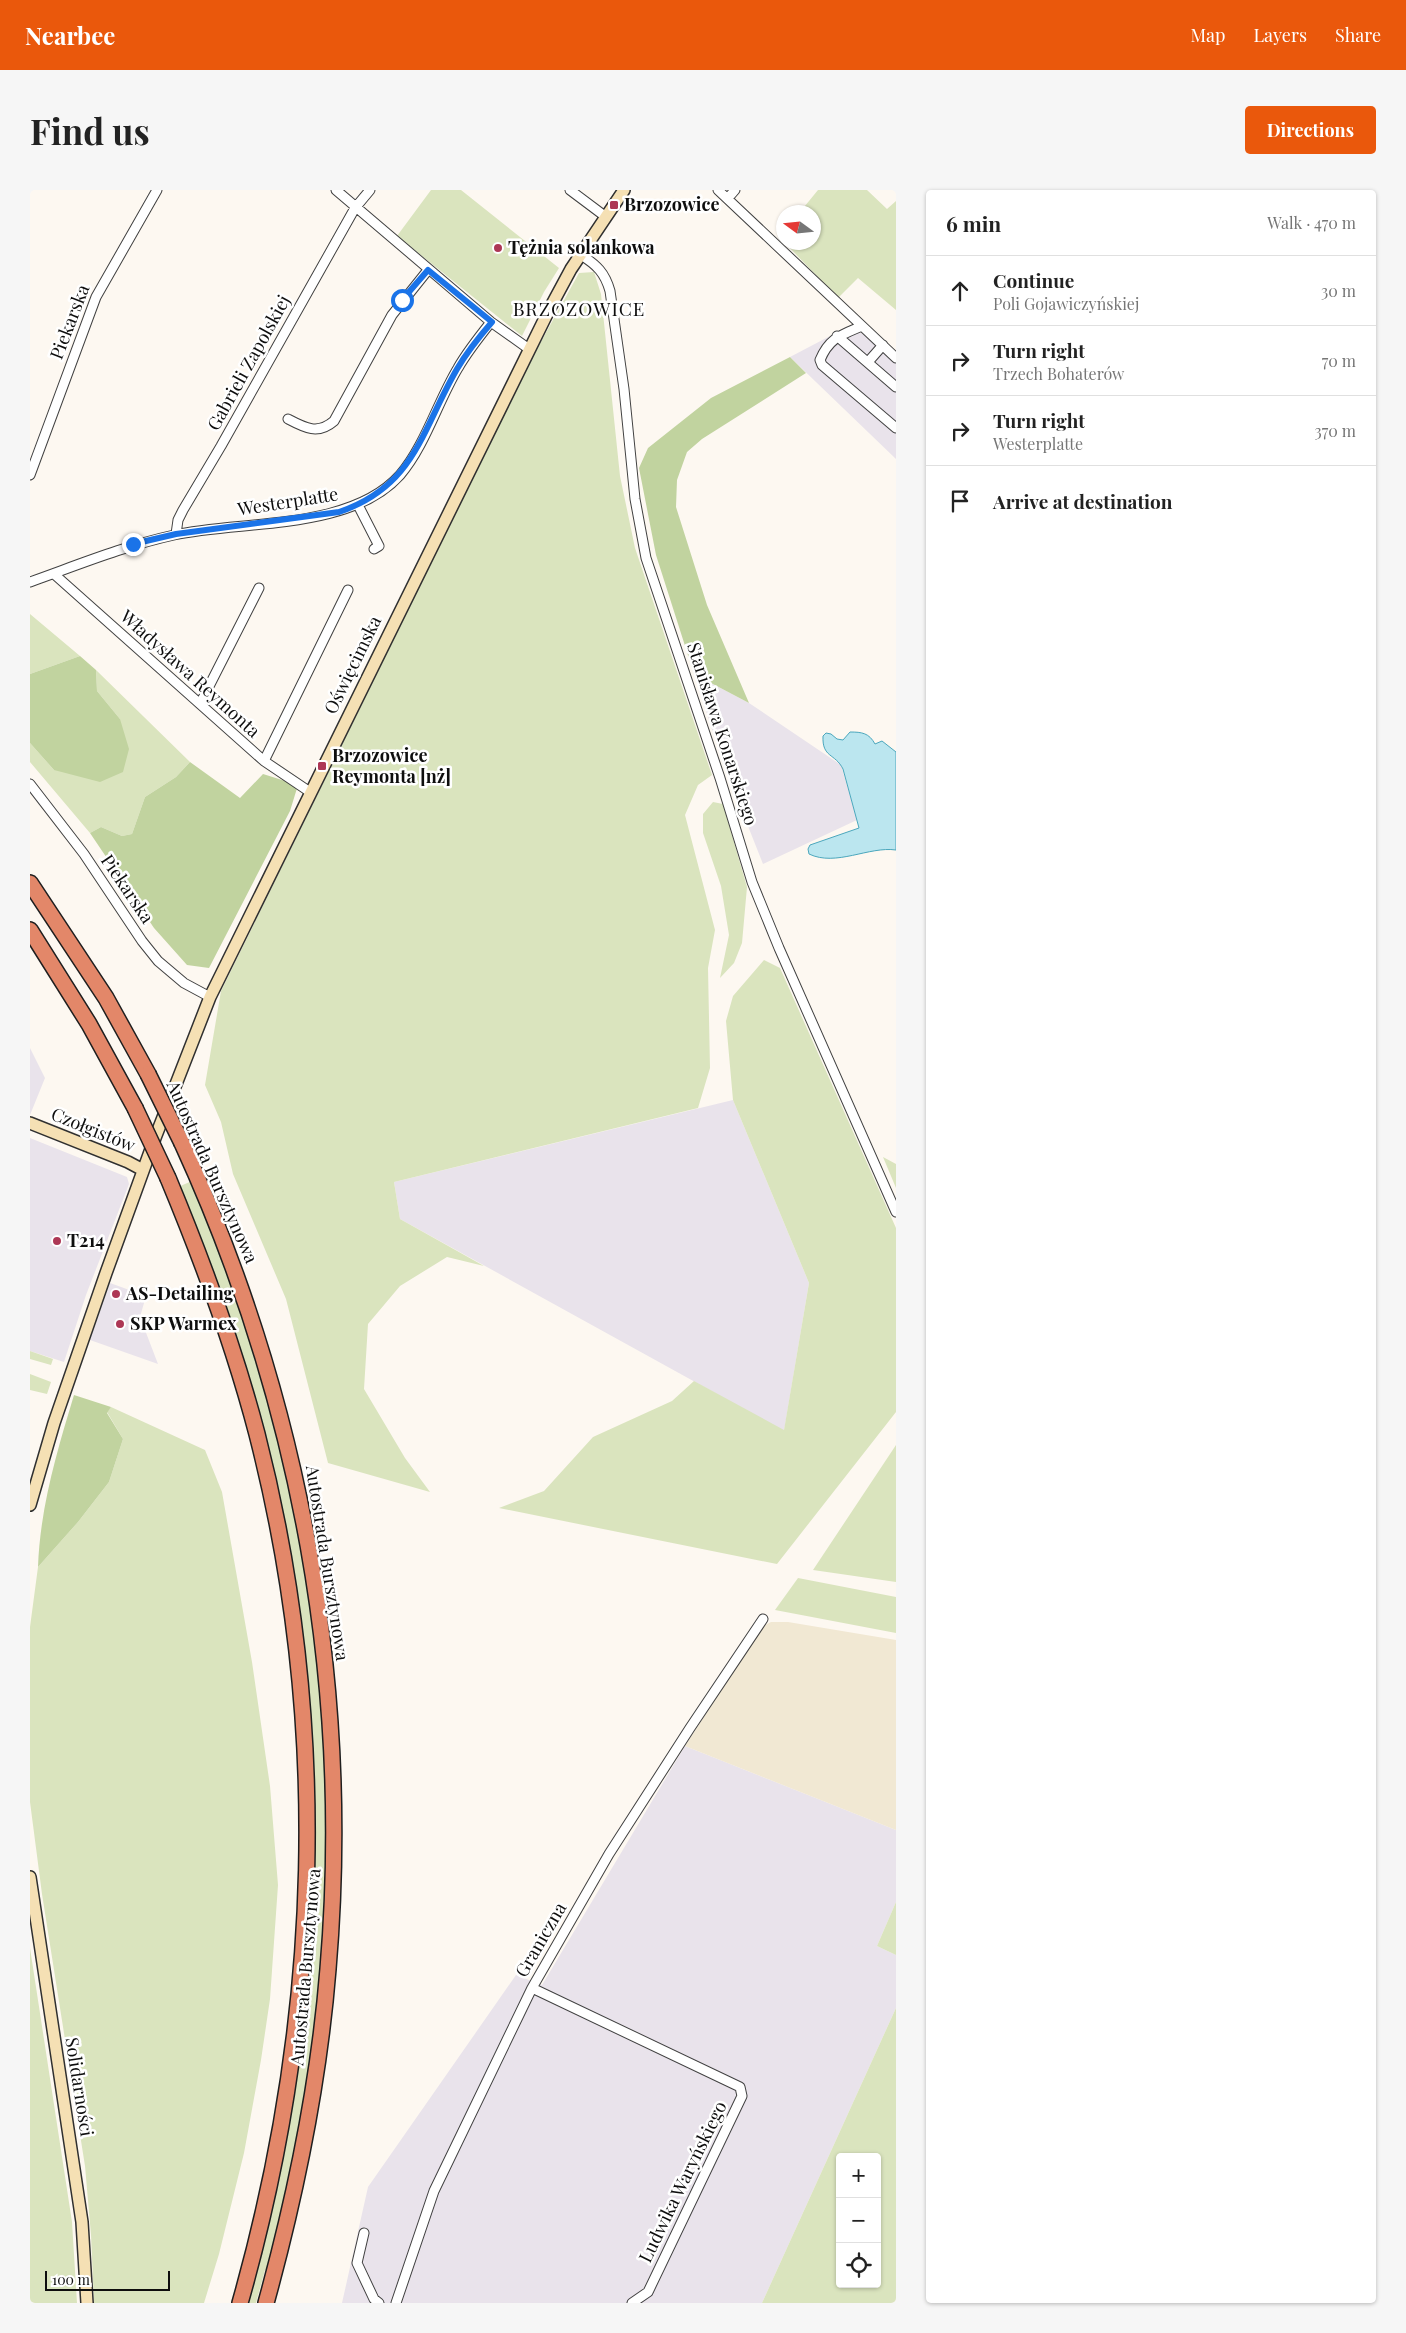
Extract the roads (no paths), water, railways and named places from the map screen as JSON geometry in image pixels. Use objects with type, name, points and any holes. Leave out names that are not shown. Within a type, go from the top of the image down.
[{"type":"highway","name":"Autostrada Bursztynowa","points":[[30,883],[102,991],[148,1074],[182,1143],[232,1263],[259,1343],[286,1439],[303,1515],[318,1602],[331,1738],[334,1812],[332,1915],[328,1978],[315,2081],[296,2184],[266,2303]]},
{"type":"highway","name":"Autostrada Bursztynowa","points":[[30,930],[89,1024],[135,1108],[168,1178],[224,1324],[257,1435],[276,1523],[296,1642],[304,1719],[308,1819],[307,1910],[297,2028],[284,2115],[264,2211],[240,2303]]},
{"type":"street","name":"Piekarska","points":[[30,475],[96,297],[157,190]]},
{"type":"street","points":[[336,190],[428,270],[492,322],[530,348]]},
{"type":"street","name":"Gabrieli Zapolskiej","points":[[176,534],[178,520],[183,510],[222,446],[355,208],[370,190]]},
{"type":"street","points":[[570,190],[606,217]]},
{"type":"street","name":"Oświęcimska","points":[[30,1505],[54,1423],[143,1170],[210,997],[530,348],[567,277],[624,190]]},
{"type":"street","points":[[718,190],[896,358]]},
{"type":"street","points":[[728,198],[735,190]]},
{"type":"street","name":"Stanisława Konarskiego","points":[[581,255],[595,263],[601,270],[610,291],[624,389],[635,500],[646,558],[717,769],[752,882],[779,948],[896,1212]]},
{"type":"street","points":[[288,419],[308,429],[316,430],[328,427],[334,422],[392,315],[428,270]]},
{"type":"street","name":"Westerplatte","points":[[30,582],[133,544],[176,534],[321,516],[358,505],[374,497],[400,474],[413,456],[457,369],[492,322]]},
{"type":"street","points":[[862,326],[837,336],[825,347],[820,360],[822,365],[896,428]]},
{"type":"street","points":[[837,336],[896,387]]},
{"type":"street","points":[[868,362],[883,345]]},
{"type":"street","points":[[358,505],[379,546],[374,549]]},
{"type":"street","name":"Władysława Reymonta","points":[[54,574],[264,761],[310,792]]},
{"type":"street","points":[[200,704],[259,588]]},
{"type":"street","points":[[264,761],[348,590]]},
{"type":"street","name":"Piekarska","points":[[30,784],[84,854],[142,941],[158,961],[184,983],[210,997]]},
{"type":"street","name":"Czołgistów","points":[[30,1124],[128,1162],[143,1170]]},
{"type":"street","name":"Graniczna","points":[[396,2303],[434,2191],[532,1988],[609,1854],[692,1724],[763,1619]]},
{"type":"street","name":"Solidarności","points":[[30,1877],[82,2222],[87,2303]]},
{"type":"street","name":"Ludwika Waryńskiego","points":[[532,1988],[740,2087],[742,2096],[648,2292],[632,2303]]},
{"type":"street","points":[[364,2233],[356,2263],[374,2299],[379,2303]]},
{"type":"water","points":[[850,732],[865,734],[875,744],[882,741],[896,752],[896,850],[875,851],[830,858],[819,857],[809,854],[808,849],[810,845],[859,828],[843,769],[827,752],[823,743],[823,736],[826,733],[843,740]]},
{"type":"place","name":"Brzozowice","points":[[614,205]]},
{"type":"place","name":"Tężnia solankowa","points":[[498,248]]},
{"type":"place","name":"Brzozowice Reymonta [nż]","points":[[322,766]]},
{"type":"place","name":"T214","points":[[57,1241]]},
{"type":"place","name":"AS-Detailing","points":[[116,1294]]},
{"type":"place","name":"SKP Warmex","points":[[120,1324]]},
{"type":"district","name":"BRZOZOWICE","points":[[579,309]]}]
